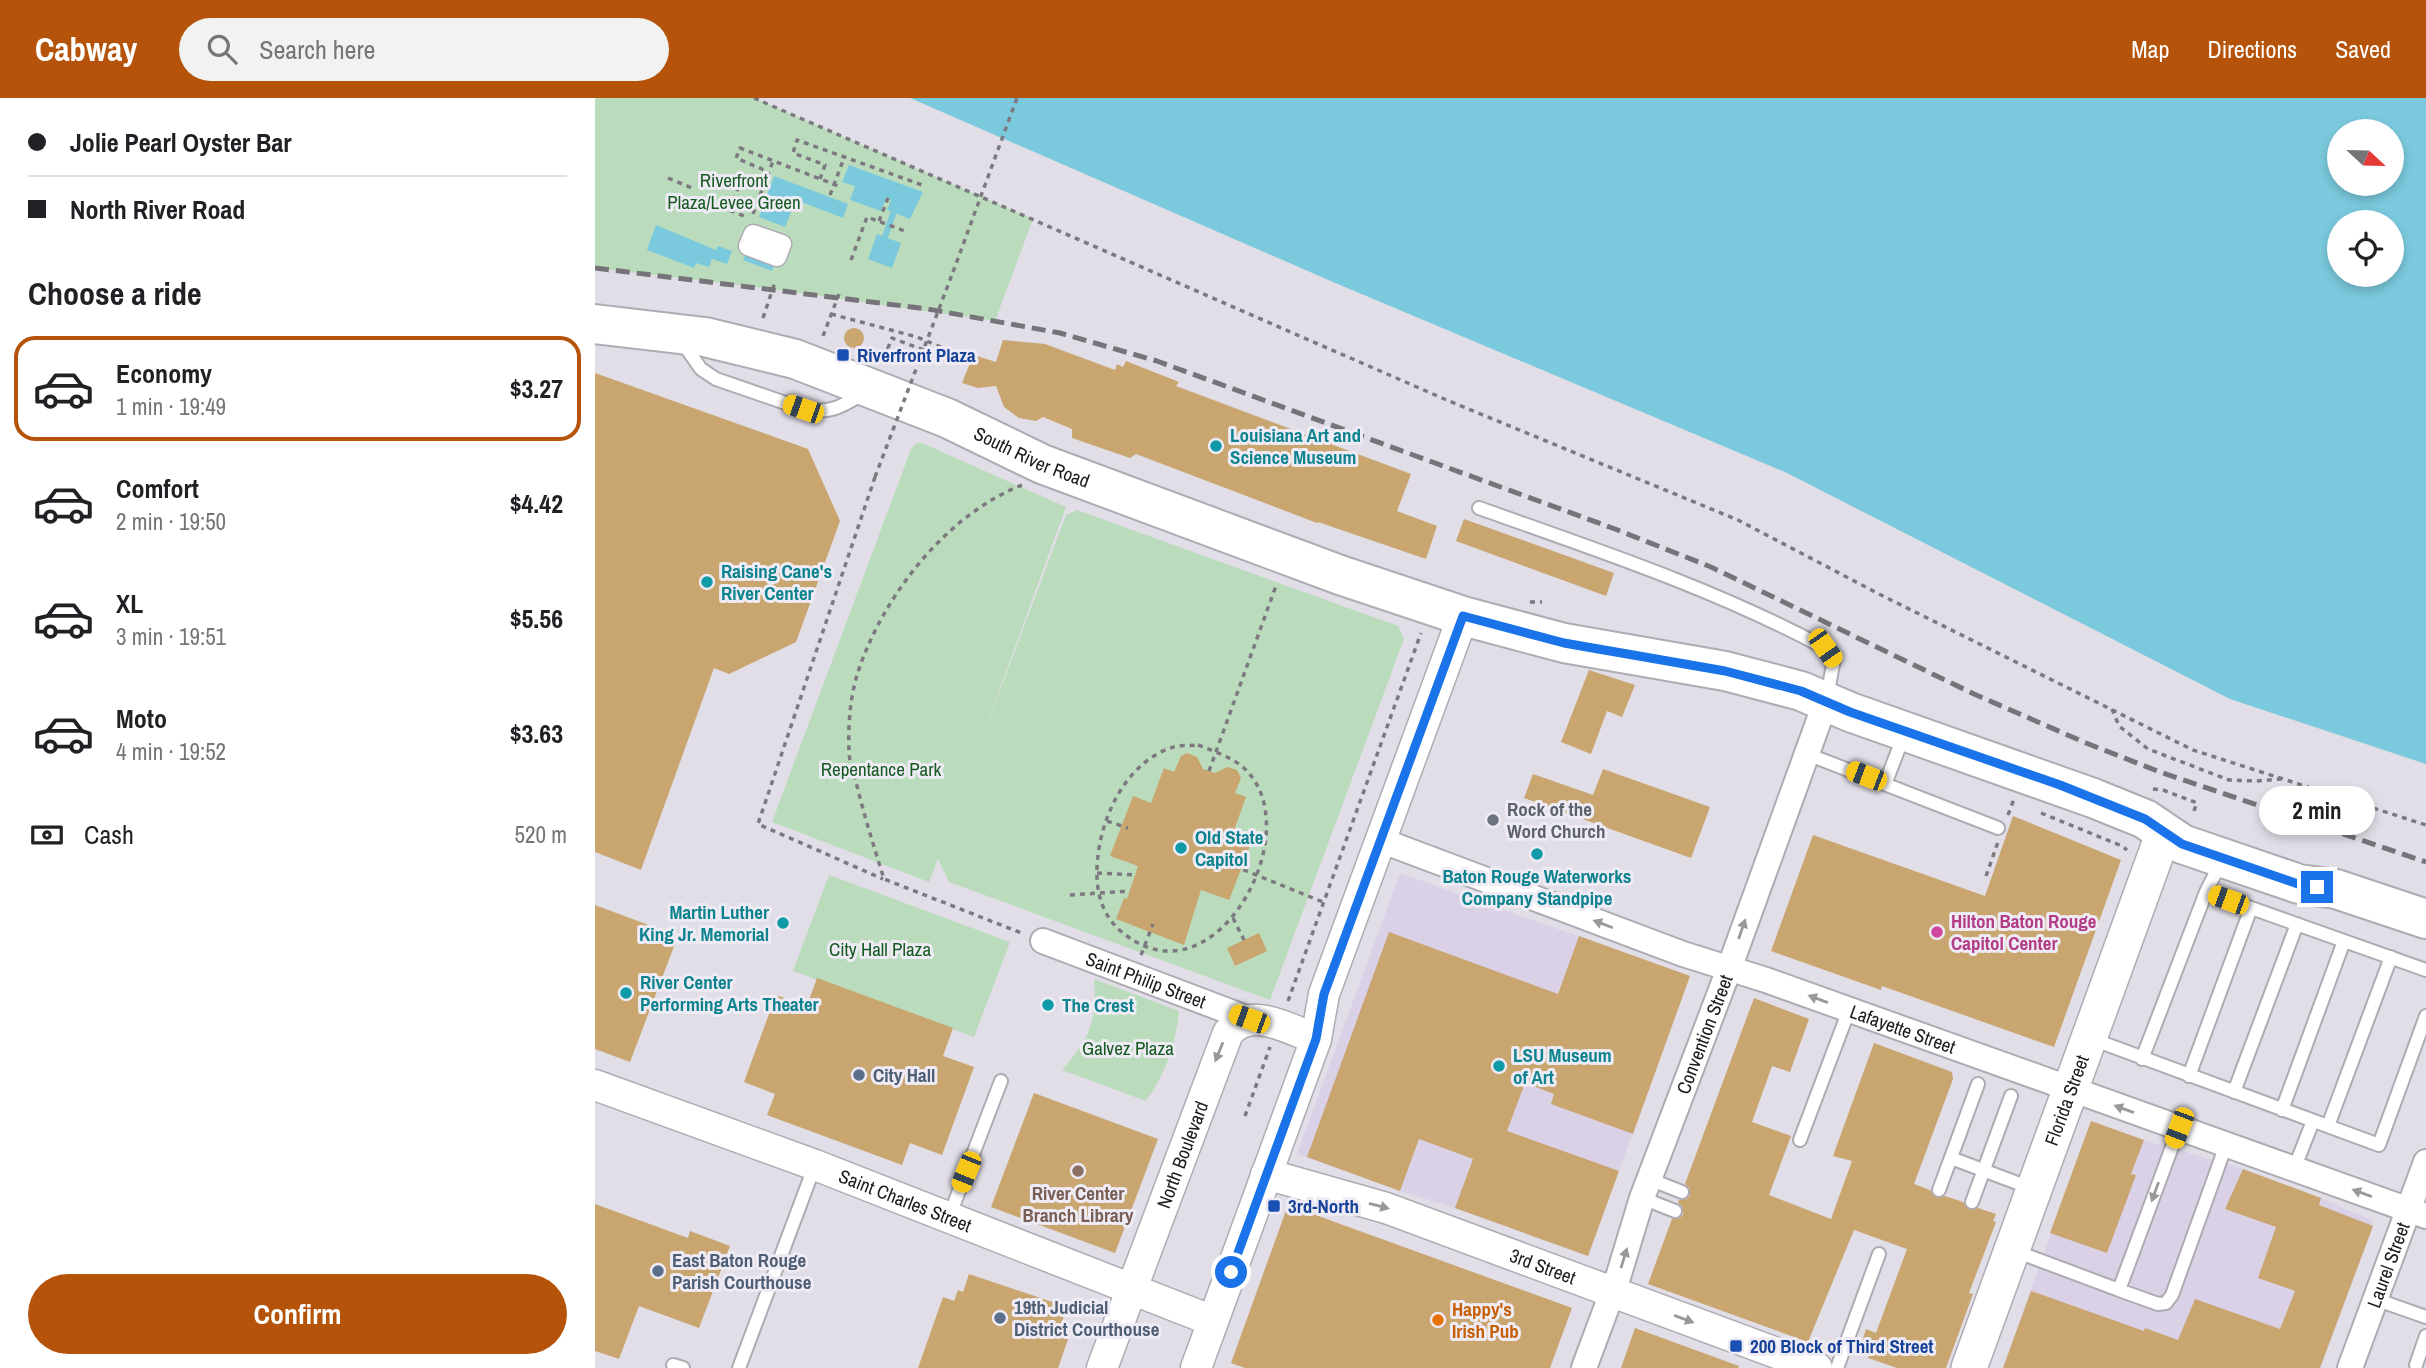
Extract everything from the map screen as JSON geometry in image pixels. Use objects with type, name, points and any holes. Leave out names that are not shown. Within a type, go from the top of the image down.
[{"type":"main road","name":"South River Road","points":[[595,324],[676,332],[761,349],[795,359],[947,418],[1042,464],[1463,616],[1564,643],[1737,673],[1826,701],[1850,712],[2047,780],[2145,819],[2178,822],[2182,844],[2298,884],[2336,890],[2426,919]]},
{"type":"main road","name":"Florida Street","points":[[1969,1368],[2089,1038],[2178,822]]},
{"type":"street","points":[[1196,1368],[1316,1039],[1324,994],[1463,616]]},
{"type":"street","name":"Convention Street","points":[[1584,1368],[1646,1189],[1826,701]]},
{"type":"street","name":"Lafayette Street","points":[[1380,840],[1683,954],[1849,1010],[2417,1213]]},
{"type":"street","name":"Saint Philip Street","points":[[1043,941],[1249,1019]]},
{"type":"street","points":[[1249,1019],[1267,1022],[1316,1039]]},
{"type":"street","name":"North Boulevard","points":[[1102,1368],[1224,1039],[1234,1026],[1249,1019]]},
{"type":"street","name":"Saint Charles Street","points":[[595,1085],[949,1217],[1213,1321]]},
{"type":"street","name":"Laurel Street","points":[[2350,1368],[2375,1299],[2417,1213],[2426,1162]]},
{"type":"street","name":"3rd Street","points":[[1266,1174],[1387,1208],[1817,1368]]},
{"type":"lane","points":[[1479,508],[1615,556],[1728,600],[1825,648],[1833,659],[1826,701]]},
{"type":"lane","points":[[1885,784],[1906,731]]},
{"type":"lane","points":[[1807,754],[1999,828]]},
{"type":"lane","points":[[2142,1059],[2206,892],[2223,858]]},
{"type":"lane","points":[[2206,892],[2426,970]]},
{"type":"lane","points":[[2189,1076],[2251,908]]},
{"type":"lane","points":[[2234,1092],[2297,924]]},
{"type":"lane","points":[[2282,1110],[2344,941]]},
{"type":"lane","points":[[2328,1126],[2391,957]]},
{"type":"lane","points":[[1800,1140],[1849,1010]]},
{"type":"lane","points":[[2089,1038],[2379,1145],[2426,1016]]},
{"type":"lane","points":[[949,1217],[1001,1081]]},
{"type":"lane","points":[[1939,1190],[1978,1084]]},
{"type":"lane","points":[[1972,1202],[2011,1096]]},
{"type":"lane","points":[[2294,1169],[2313,1121]]},
{"type":"lane","points":[[2119,1290],[2179,1128]]},
{"type":"lane","points":[[2011,1250],[2163,1305],[2170,1299],[2226,1145]]},
{"type":"lane","points":[[1951,1158],[2033,1189]]},
{"type":"lane","points":[[739,1368],[815,1166]]},
{"type":"lane","points":[[1646,1189],[1682,1192]]},
{"type":"lane","points":[[1646,1189],[1675,1211]]},
{"type":"lane","points":[[1837,1368],[1879,1254]]},
{"type":"lane","points":[[2375,1299],[2426,1317]]},
{"type":"lane","points":[[2416,1365],[2426,1336]]},
{"type":"path","points":[[754,98],[1449,401],[1738,520],[2193,750],[2426,825]]},
{"type":"path","points":[[1017,98],[874,477],[758,824],[884,879],[1043,941]]},
{"type":"path","points":[[820,179],[825,165],[793,153],[797,140],[925,186]]},
{"type":"path","points":[[758,180],[762,169],[736,158],[740,148],[841,187]]},
{"type":"path","points":[[830,195],[844,157]]},
{"type":"path","points":[[753,214],[773,161]]},
{"type":"path","points":[[730,210],[743,175],[765,183]]},
{"type":"path","points":[[668,178],[692,188],[691,190]]},
{"type":"path","points":[[879,221],[888,198]]},
{"type":"path","points":[[702,199],[744,216]]},
{"type":"path","points":[[851,260],[867,217],[905,231]]},
{"type":"path","points":[[763,318],[775,282]]},
{"type":"path","points":[[823,336],[838,294]]},
{"type":"path","points":[[831,314],[917,337],[955,353]]},
{"type":"path","points":[[901,358],[903,354],[888,348],[892,338],[924,350]]},
{"type":"path","points":[[884,879],[849,754],[850,714],[858,672],[901,585],[947,535],[992,500],[1024,485]]},
{"type":"path","points":[[1209,771],[1288,555]]},
{"type":"path","points":[[1286,1006],[1420,638]]},
{"type":"path","points":[[2112,709],[2119,726],[2148,749],[2229,780],[2285,779]]},
{"type":"path","points":[[1179,746],[1198,746],[1238,762],[1253,778],[1265,805],[1267,819],[1265,841],[1256,875],[1233,918],[1203,942],[1172,953],[1144,946],[1129,938],[1115,926],[1103,909],[1097,873],[1101,837],[1107,821],[1125,785],[1138,769],[1160,753],[1179,746]]},
{"type":"path","points":[[2047,780],[2037,811],[2122,846],[2127,849],[2128,854]]},
{"type":"path","points":[[2156,790],[2197,803],[2178,822]]},
{"type":"path","points":[[1107,821],[1128,828]]},
{"type":"path","points":[[1234,866],[1324,902]]},
{"type":"path","points":[[1097,873],[1135,875]]},
{"type":"path","points":[[1070,895],[1130,891]]},
{"type":"path","points":[[1233,918],[1244,940]]},
{"type":"path","points":[[1134,976],[1153,924]]},
{"type":"path","points":[[1245,1116],[1271,1045]]},
{"type":"shaded area","points":[[1400,873],[1690,976],[1588,1256],[1297,1154]]},
{"type":"shaded area","points":[[2091,1121],[2144,1140],[2240,1168],[2372,1220],[2373,1226],[2320,1368],[2003,1368]]},
{"type":"green space","name":"Riverfront Plaza/Levee Green","points":[[595,98],[754,98],[1033,219],[995,321],[756,287],[595,268]]},
{"type":"green space","name":"Repentance Park","points":[[917,443],[1066,507],[979,746],[1066,515],[1077,510],[1398,626],[1404,639],[1270,1000],[949,882],[938,859],[929,882],[772,822],[911,449]]},
{"type":"green space","name":"City Hall Plaza","points":[[829,875],[1010,942],[974,1037],[793,971]]},
{"type":"green space","name":"Galvez Plaza","points":[[1094,979],[1179,1011],[1169,1058],[1146,1101],[1062,1070],[1079,1049],[1090,1029],[1094,1007]]},
{"type":"water","points":[[910,98],[2426,98],[2426,764],[2230,699],[1785,472],[1333,282]]},
{"type":"water","points":[[849,165],[923,192],[910,219],[887,210],[891,200],[886,198],[881,211],[850,200],[855,186],[842,182]]},
{"type":"water","points":[[774,176],[848,204],[843,218],[796,200],[785,227],[759,217]]},
{"type":"water","points":[[656,225],[716,250],[718,246],[732,251],[727,264],[712,259],[709,267],[696,263],[694,268],[647,250]]},
{"type":"water","points":[[765,228],[785,235],[772,271],[743,260],[748,246],[757,249]]},
{"type":"water","points":[[877,234],[901,243],[892,268],[868,259]]},
{"type":"building","points":[[850,328],[858,328],[864,338],[858,348],[850,348],[844,342],[844,334]]},
{"type":"building","name":"Louisiana Art and Science Museum","points":[[1003,340],[1045,344],[1115,370],[1117,364],[1123,367],[1126,361],[1179,382],[1176,386],[1411,474],[1397,511],[1437,526],[1426,559],[1317,523],[1136,454],[1130,458],[1072,438],[1072,429],[1043,417],[1036,421],[1019,418],[1004,407],[996,386],[978,388],[962,383],[970,363],[974,363],[977,356],[996,362]]},
{"type":"building","name":"Raising Cane's River Center","points":[[595,373],[808,449],[840,521],[796,642],[729,674],[714,668],[641,870],[595,852]]},
{"type":"building","points":[[1464,519],[1614,573],[1606,596],[1456,541]]},
{"type":"building","points":[[1589,670],[1635,685],[1622,717],[1607,711],[1591,754],[1561,742]]},
{"type":"building","name":"Old State Capitol","points":[[1187,753],[1197,757],[1203,769],[1215,773],[1228,767],[1237,770],[1241,778],[1235,793],[1246,797],[1233,833],[1252,841],[1229,900],[1201,890],[1184,945],[1116,919],[1124,898],[1127,899],[1138,866],[1110,856],[1133,796],[1151,803],[1164,768],[1174,772],[1181,756]]},
{"type":"building","points":[[1603,769],[1710,807],[1691,858],[1524,798],[1533,774],[1593,795]]},
{"type":"building","name":"Hilton Baton Rouge Capitol Center","points":[[2013,816],[2121,860],[2054,1047],[1882,986],[1881,990],[1771,951],[1813,835],[1985,896]]},
{"type":"building","name":"River Center Performing Arts Theater","points":[[595,905],[678,936],[630,1062],[595,1049]]},
{"type":"building","points":[[1389,932],[1558,994],[1579,936],[1690,976],[1633,1134],[1551,1104],[1554,1094],[1525,1083],[1507,1131],[1619,1171],[1588,1256],[1455,1208],[1473,1159],[1419,1139],[1400,1191],[1307,1157]]},
{"type":"building","points":[[1259,933],[1267,951],[1235,966],[1227,948]]},
{"type":"building","name":"City Hall","points":[[817,978],[953,1028],[943,1056],[974,1067],[942,1155],[910,1143],[902,1165],[767,1115],[775,1094],[744,1082],[776,995],[807,1006]]},
{"type":"building","points":[[1754,998],[1809,1019],[1790,1072],[1772,1066],[1752,1122],[1791,1136],[1769,1195],[1831,1219],[1852,1161],[1833,1156],[1874,1043],[1952,1072],[1953,1079],[1914,1184],[1930,1190],[1937,1198],[1945,1196],[1963,1202],[1970,1210],[1978,1208],[1996,1214],[1993,1221],[1996,1222],[1969,1293],[1973,1294],[1946,1368],[1897,1368],[1868,1358],[1871,1349],[1861,1345],[1866,1329],[1876,1333],[1907,1249],[1854,1230],[1808,1342],[1648,1284],[1672,1219],[1680,1218],[1683,1214],[1682,1206],[1678,1203],[1690,1195],[1689,1187],[1685,1184]]},
{"type":"building","points":[[1034,1093],[1158,1139],[1115,1253],[991,1207]]},
{"type":"building","points":[[2091,1121],[2144,1140],[2131,1174],[2136,1175],[2107,1253],[2050,1233]]},
{"type":"building","points":[[2243,1169],[2321,1198],[2319,1205],[2373,1226],[2320,1368],[2003,1368],[2031,1291],[2144,1331],[2145,1328],[2178,1340],[2195,1299],[2280,1329],[2295,1291],[2258,1278],[2276,1227],[2225,1209]]},
{"type":"building","name":"East Baton Rouge Parish Courthouse","points":[[595,1204],[688,1238],[690,1231],[730,1246],[699,1328],[639,1306],[619,1359],[595,1351]]},
{"type":"building","points":[[1288,1205],[1572,1308],[1550,1368],[1245,1368],[1231,1363]]},
{"type":"building","name":"19th Judicial District Courthouse","points":[[969,1274],[1067,1307],[1060,1328],[1071,1331],[1058,1368],[918,1368],[943,1297],[954,1301],[958,1290],[963,1292]]},
{"type":"building","points":[[1635,1328],[1739,1366],[1621,1368]]},
{"type":"waterway","points":[[885,237],[894,211]]},
{"type":"railway","points":[[595,268],[928,309],[1060,333],[1157,361],[1615,529],[1711,567],[1974,694],[2086,743],[2160,772],[2426,862]]},
{"type":"place","name":"Riverfront Plaza","points":[[843,355]]},
{"type":"place","name":"Louisiana Art and Science Museum","points":[[1216,446]]},
{"type":"place","name":"Raising Cane's River Center","points":[[707,582]]},
{"type":"place","name":"Rock of the Word Church","points":[[1493,820]]},
{"type":"place","name":"Old State Capitol","points":[[1181,848]]},
{"type":"place","name":"Baton Rouge Waterworks Company Standpipe","points":[[1537,854]]},
{"type":"place","name":"Martin Luther King Jr. Memorial","points":[[783,923]]},
{"type":"place","name":"Hilton Baton Rouge Capitol Center","points":[[1937,932]]},
{"type":"place","name":"River Center Performing Arts Theater","points":[[626,993]]},
{"type":"place","name":"The Crest","points":[[1048,1005]]},
{"type":"place","name":"LSU Museum of Art","points":[[1499,1066]]},
{"type":"place","name":"City Hall","points":[[859,1075]]},
{"type":"place","name":"River Center Branch Library","points":[[1078,1171]]},
{"type":"place","name":"3rd-North","points":[[1274,1206]]},
{"type":"place","name":"East Baton Rouge Parish Courthouse","points":[[658,1271]]},
{"type":"place","name":"19th Judicial District Courthouse","points":[[1000,1318]]},
{"type":"place","name":"Happy's Irish Pub","points":[[1438,1320]]},
{"type":"place","name":"200 Block of Third Street","points":[[1736,1346]]},
{"type":"route","points":[[1231,1272],[1316,1039],[1324,994],[1463,616],[1564,643],[1737,673],[1801,691],[1850,712],[2093,798],[2145,819],[2182,844],[2298,884],[2317,887]]}]
